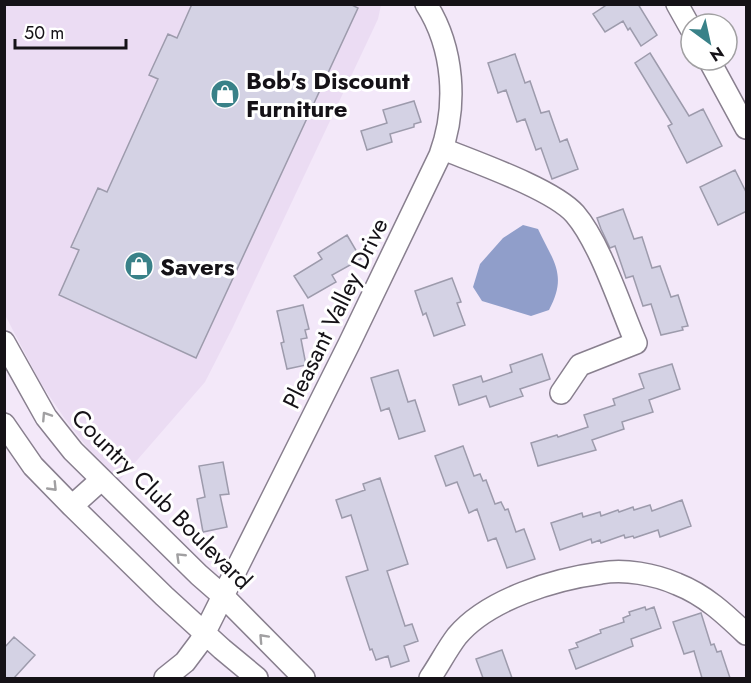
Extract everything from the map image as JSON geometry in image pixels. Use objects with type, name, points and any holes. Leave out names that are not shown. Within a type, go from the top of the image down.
[{"type":"street","name":"Pleasant Valley Drive","points":[[165,678],[176,671],[190,656],[205,633],[349,345],[443,149],[450,119],[450,69],[442,33],[426,4]]},
{"type":"street","points":[[716,72],[747,128]]},
{"type":"street","points":[[443,149],[531,186],[557,200],[574,213],[596,250],[636,343],[580,365],[561,393]]},
{"type":"street","name":"Country Club Boulevard","points":[[4,342],[46,417],[73,451],[304,678]]},
{"type":"street","points":[[4,424],[33,466],[72,506],[205,633],[257,678]]},
{"type":"street","points":[[72,506],[101,480]]},
{"type":"street","points":[[430,678],[458,636],[496,606],[511,598],[561,581],[603,572],[644,574],[676,583],[705,597],[747,634]]},
{"type":"shaded area","points":[[4,5],[381,5],[378,19],[205,382],[119,481],[90,451],[65,419],[40,382],[5,315]]},
{"type":"water","points":[[523,225],[538,229],[553,259],[558,277],[555,298],[549,310],[531,316],[482,301],[473,287],[480,264],[503,238]]},
{"type":"building","points":[[192,4],[350,4],[358,8],[196,358],[59,295],[79,250],[71,247],[98,188],[107,192],[158,79],[149,75],[168,34],[177,38]]},
{"type":"building","points":[[608,4],[638,4],[657,35],[641,46],[623,21],[605,32],[593,14]]},
{"type":"building","points":[[650,53],[689,116],[703,109],[722,146],[687,163],[668,126],[672,124],[635,63]]},
{"type":"building","points":[[515,54],[525,83],[530,81],[541,113],[549,111],[560,142],[567,139],[578,169],[552,179],[541,148],[536,150],[525,119],[517,122],[506,90],[498,93],[488,63]]},
{"type":"building","points":[[414,101],[421,122],[414,124],[414,127],[390,134],[392,142],[367,150],[361,131],[387,123],[383,110]]},
{"type":"building","points":[[735,170],[747,194],[747,211],[718,225],[700,187]]},
{"type":"building","points":[[623,209],[634,239],[642,237],[652,268],[660,266],[671,297],[678,295],[688,326],[682,327],[683,330],[661,335],[651,304],[643,306],[633,276],[626,278],[615,246],[610,248],[597,218]]},
{"type":"building","points":[[347,235],[361,259],[332,275],[336,282],[308,298],[294,276],[322,259],[318,253]]},
{"type":"building","points":[[452,278],[461,302],[457,303],[465,325],[434,336],[426,313],[423,315],[415,291]]},
{"type":"building","points":[[303,305],[309,329],[305,330],[307,338],[301,339],[306,365],[287,369],[277,311]]},
{"type":"building","points":[[542,354],[550,379],[520,389],[523,396],[490,407],[486,396],[459,405],[453,385],[481,376],[483,382],[512,372],[510,365]]},
{"type":"building","points":[[672,364],[680,389],[649,400],[653,412],[622,422],[624,429],[592,440],[596,450],[538,466],[531,443],[588,427],[584,415],[615,405],[613,399],[644,388],[639,374]]},
{"type":"building","points":[[398,370],[408,402],[415,400],[425,431],[399,439],[389,408],[381,411],[371,378]]},
{"type":"building","points":[[463,446],[474,476],[480,474],[483,481],[486,480],[495,504],[501,502],[505,510],[508,509],[516,532],[524,529],[535,559],[507,568],[496,538],[488,541],[477,509],[469,513],[457,482],[446,486],[435,456]]},
{"type":"building","points":[[223,462],[229,494],[220,495],[227,527],[203,532],[197,499],[205,497],[199,466]]},
{"type":"building","points":[[380,478],[408,564],[387,571],[405,626],[412,624],[418,641],[404,646],[409,661],[391,667],[388,656],[376,660],[372,649],[370,650],[346,577],[368,570],[351,515],[342,518],[336,500],[365,490],[363,484]]},
{"type":"building","points":[[682,500],[691,526],[660,537],[658,530],[634,538],[633,536],[625,538],[624,535],[601,543],[600,540],[592,543],[591,539],[560,550],[551,523],[582,513],[583,517],[600,512],[601,516],[618,510],[619,512],[633,507],[634,510],[650,505],[652,511]]},
{"type":"building","points":[[645,607],[646,610],[654,607],[661,628],[631,639],[633,646],[576,669],[569,650],[578,647],[576,643],[601,633],[600,630],[624,622],[623,618],[630,615],[629,612]]},
{"type":"building","points":[[701,613],[711,645],[714,644],[717,652],[721,651],[730,678],[702,678],[694,651],[684,654],[673,622]]},
{"type":"building","points":[[14,637],[35,655],[14,678],[4,678],[4,648]]},
{"type":"building","points":[[502,650],[512,678],[483,678],[476,659]]},
{"type":"place","name":"Bob's Discount Furniture","points":[[225,94]]},
{"type":"place","name":"Savers","points":[[139,266]]}]
